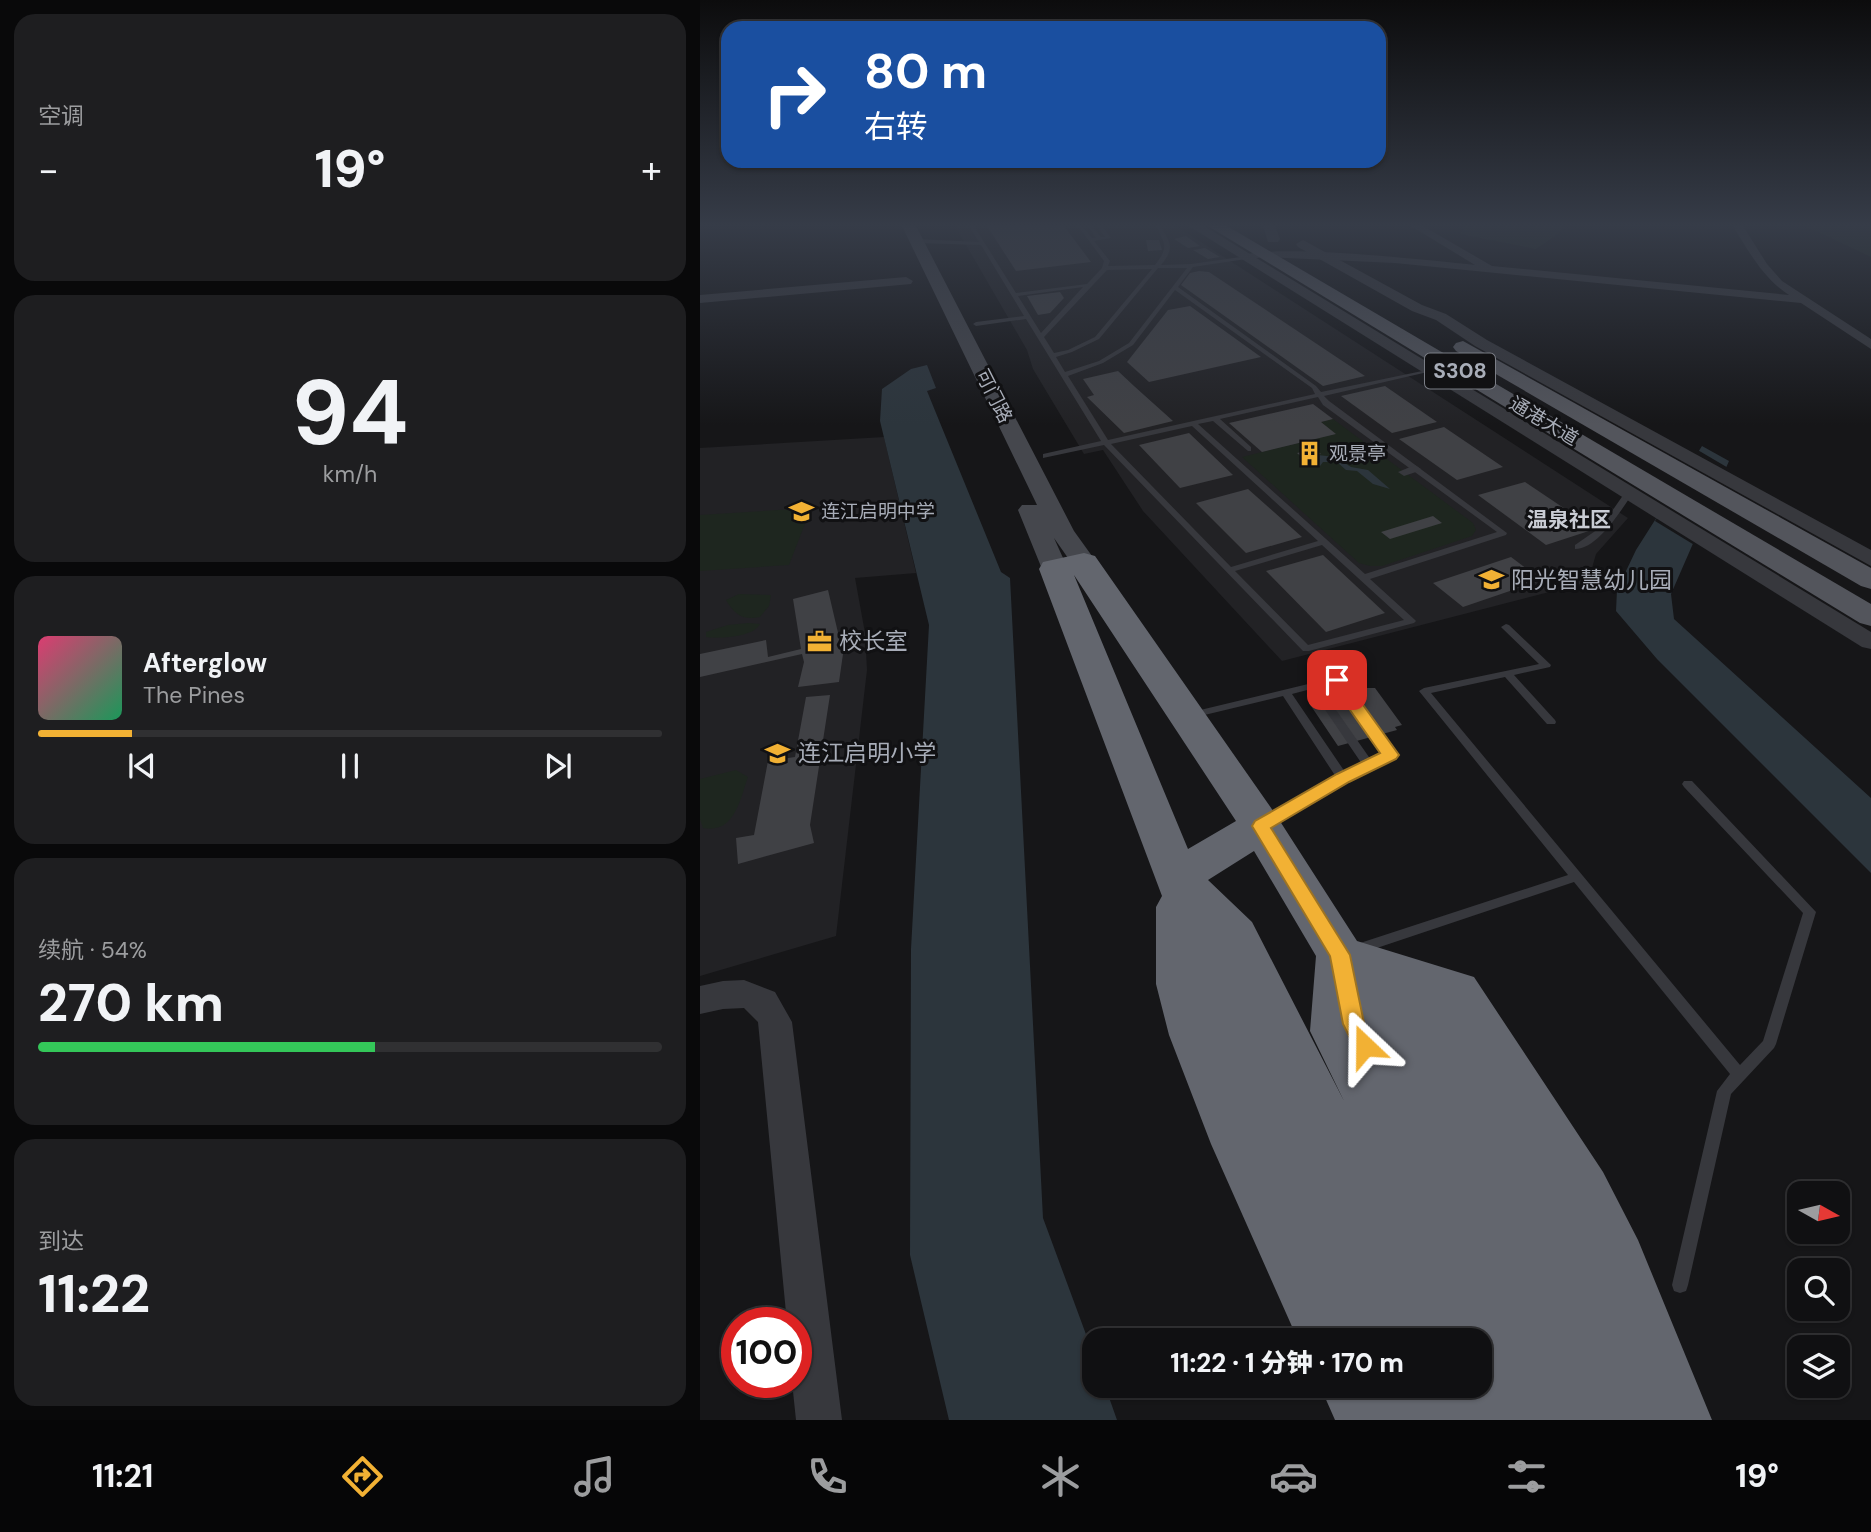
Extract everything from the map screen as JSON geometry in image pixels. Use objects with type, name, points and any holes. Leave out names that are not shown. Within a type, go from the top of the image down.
[{"type":"highway","points":[[1069,566],[1186,716],[1261,826],[1340,955],[1524,1286],[1586,1420]]},
{"type":"highway","points":[[1069,566],[1204,944],[1379,1328]]},
{"type":"highway","points":[[1178,877],[1261,826]]},
{"type":"highway","points":[[1178,877],[1181,984],[1195,1035],[1239,1144],[1325,1328]]},
{"type":"highway","points":[[1178,877],[1190,960],[1323,1268],[1353,1328]]},
{"type":"highway","points":[[1178,877],[1221,942],[1402,1328]]},
{"type":"highway","points":[[1178,877],[1235,935],[1427,1328]]},
{"type":"highway","points":[[1340,955],[1315,1037],[1465,1328]]},
{"type":"highway","points":[[1340,955],[1336,1031],[1535,1420]]},
{"type":"highway","points":[[1340,955],[1353,1024],[1496,1290],[1559,1420]]},
{"type":"highway","points":[[1340,955],[1396,1014],[1541,1267],[1609,1420]]},
{"type":"highway","points":[[1340,955],[1417,1007],[1564,1257],[1634,1420]]},
{"type":"highway","points":[[1340,955],[1437,998],[1587,1247],[1658,1420]]},
{"type":"highway","points":[[1340,955],[1456,991],[1582,1191],[1616,1261],[1678,1420]]},
{"type":"highway","points":[[1492,1381],[1512,1420]]},
{"type":"highway","points":[[1359,1398],[1370,1420]]},
{"type":"highway","points":[[1388,1398],[1400,1420]]},
{"type":"highway","points":[[1415,1398],[1427,1420]]},
{"type":"highway","points":[[1436,1398],[1446,1420]]},
{"type":"highway","points":[[1460,1398],[1470,1420]]},
{"type":"main road","name":"可门路","points":[[926,292],[1043,537],[1069,566]]},
{"type":"main road","name":"可门路","points":[[941,292],[1062,532],[1069,566]]},
{"type":"main road","name":"通港大道","points":[[1336,292],[1565,444],[1706,529],[1871,617]]},
{"type":"main road","name":"通港大道","points":[[1378,292],[1723,486],[1871,580]]},
{"type":"street","points":[[700,299],[777,292]]},
{"type":"street","points":[[1327,292],[1430,370],[1565,444],[1629,493],[1664,504]]},
{"type":"street","points":[[1389,292],[1417,308],[1441,317],[1620,428]]},
{"type":"street","points":[[1721,292],[1800,300]]},
{"type":"street","points":[[1790,292],[1871,345]]},
{"type":"street","points":[[1723,486],[1871,559]]},
{"type":"street","points":[[1706,529],[1871,642]]},
{"type":"street","points":[[700,1000],[729,993],[754,997],[769,1007],[775,1022],[819,1420]]},
{"type":"lane","points":[[1012,292],[1105,442],[1306,649],[1411,621],[1193,423]]},
{"type":"lane","points":[[1014,295],[1034,292]]},
{"type":"lane","points":[[1041,337],[1082,292]]},
{"type":"lane","points":[[1052,356],[1097,338],[1135,292]]},
{"type":"lane","points":[[1064,376],[1101,362],[1131,344],[1171,292]]},
{"type":"lane","points":[[1182,292],[1314,387],[1326,403],[1410,471],[1503,533],[1363,578]]},
{"type":"lane","points":[[975,324],[1028,317]]},
{"type":"lane","points":[[1046,456],[1430,370]]},
{"type":"lane","points":[[1214,418],[1248,449]]},
{"type":"lane","points":[[1578,547],[1604,529],[1629,493]]},
{"type":"lane","points":[[1230,570],[1324,542]]},
{"type":"lane","points":[[1506,627],[1546,665],[1424,691],[1739,1074]]},
{"type":"lane","points":[[1507,673],[1551,722]]},
{"type":"lane","points":[[1186,716],[1337,680],[1390,755],[1343,778],[1261,826]]},
{"type":"lane","points":[[1314,686],[1369,766]]},
{"type":"lane","points":[[1286,693],[1343,778]]},
{"type":"lane","points":[[1680,1285],[1724,1091],[1769,1044],[1810,912],[1688,784]]},
{"type":"lane","points":[[1340,955],[1575,877]]},
{"type":"shaded area","points":[[993,292],[1279,292],[1628,518],[1596,554],[1588,582],[1282,661],[1143,511],[1103,450],[1084,454],[1033,369],[1027,350]]},
{"type":"shaded area","points":[[927,365],[936,388],[927,391],[1001,572],[1010,578],[1043,1218],[1084,1328],[1082,1398],[1109,1398],[1117,1420],[949,1420],[910,1255],[911,949],[929,625],[880,421],[882,389],[911,369]]},
{"type":"shaded area","points":[[1333,419],[1473,523],[1476,530],[1472,536],[1382,566],[1359,563],[1242,457],[1335,434],[1321,422]]},
{"type":"shaded area","name":"连江启明小学","points":[[884,437],[916,573],[855,578],[865,633],[867,670],[836,936],[700,976],[700,448]]},
{"type":"shaded area","points":[[1702,446],[1729,461],[1671,594],[1674,619],[1871,798],[1871,873],[1657,659],[1616,611],[1617,590],[1636,550]]},
{"type":"shaded area","points":[[1318,455],[1335,457],[1351,467],[1368,470],[1390,489],[1373,484],[1357,471],[1346,470],[1337,462],[1313,465],[1313,460],[1308,458]]},
{"type":"shaded area","points":[[811,508],[789,565],[700,571],[700,515]]},
{"type":"shaded area","points":[[739,594],[771,595],[769,606],[760,617],[744,617],[736,613],[726,600]]},
{"type":"shaded area","points":[[760,624],[744,634],[706,637],[706,632],[728,625]]},
{"type":"shaded area","points":[[736,770],[748,777],[734,813],[722,826],[703,828],[700,819],[700,779]]},
{"type":"pier","points":[[1696,449],[1730,469],[1696,546],[1655,521]]},
{"type":"building","points":[[1060,292],[1064,298],[1050,313],[1038,315],[1027,296]]},
{"type":"building","points":[[1191,292],[1239,292],[1365,376],[1323,386]]},
{"type":"building","points":[[1190,306],[1261,357],[1149,382],[1127,362],[1168,310]]},
{"type":"building","points":[[1118,371],[1173,421],[1124,433],[1087,397],[1094,395],[1083,379]]},
{"type":"building","points":[[1385,386],[1437,422],[1392,433],[1341,396]]},
{"type":"building","points":[[1313,404],[1333,419],[1321,422],[1336,434],[1262,452],[1229,423]]},
{"type":"building","points":[[1444,427],[1503,467],[1457,480],[1399,439]]},
{"type":"building","points":[[1189,433],[1233,475],[1180,488],[1139,445]]},
{"type":"building","name":"观景亭","points":[[1315,449],[1321,454],[1303,458],[1297,453]]},
{"type":"building","points":[[1525,482],[1595,529],[1546,545],[1478,495]]},
{"type":"building","points":[[1248,489],[1302,537],[1246,553],[1196,503]]},
{"type":"building","points":[[1433,516],[1442,523],[1390,539],[1381,532]]},
{"type":"building","points":[[1323,555],[1385,613],[1326,632],[1266,571]]},
{"type":"building","points":[[1511,557],[1542,580],[1463,607],[1433,583]]},
{"type":"building","points":[[828,590],[843,654],[839,682],[798,687],[804,662],[802,654],[700,677],[700,654],[766,640],[768,657],[801,649],[793,599]]},
{"type":"building","points":[[1375,688],[1402,725],[1395,727],[1397,730],[1338,746],[1309,703]]},
{"type":"building","points":[[830,695],[810,825],[814,843],[738,864],[736,838],[754,835],[768,761],[795,757],[806,697]]},
{"type":"place","name":"观景亭","points":[[1309,453]]},
{"type":"place","name":"连江启明中学","points":[[801,511]]},
{"type":"place","name":"阳光智慧幼儿园","points":[[1491,580]]},
{"type":"place","name":"校长室","points":[[819,641]]},
{"type":"place","name":"连江启明小学","points":[[778,753]]},
{"type":"district","name":"温泉社区","points":[[1569,520]]},
{"type":"route","points":[[1337,680],[1390,755],[1343,778],[1261,826],[1340,955],[1353,1024],[1365,1046]]}]
